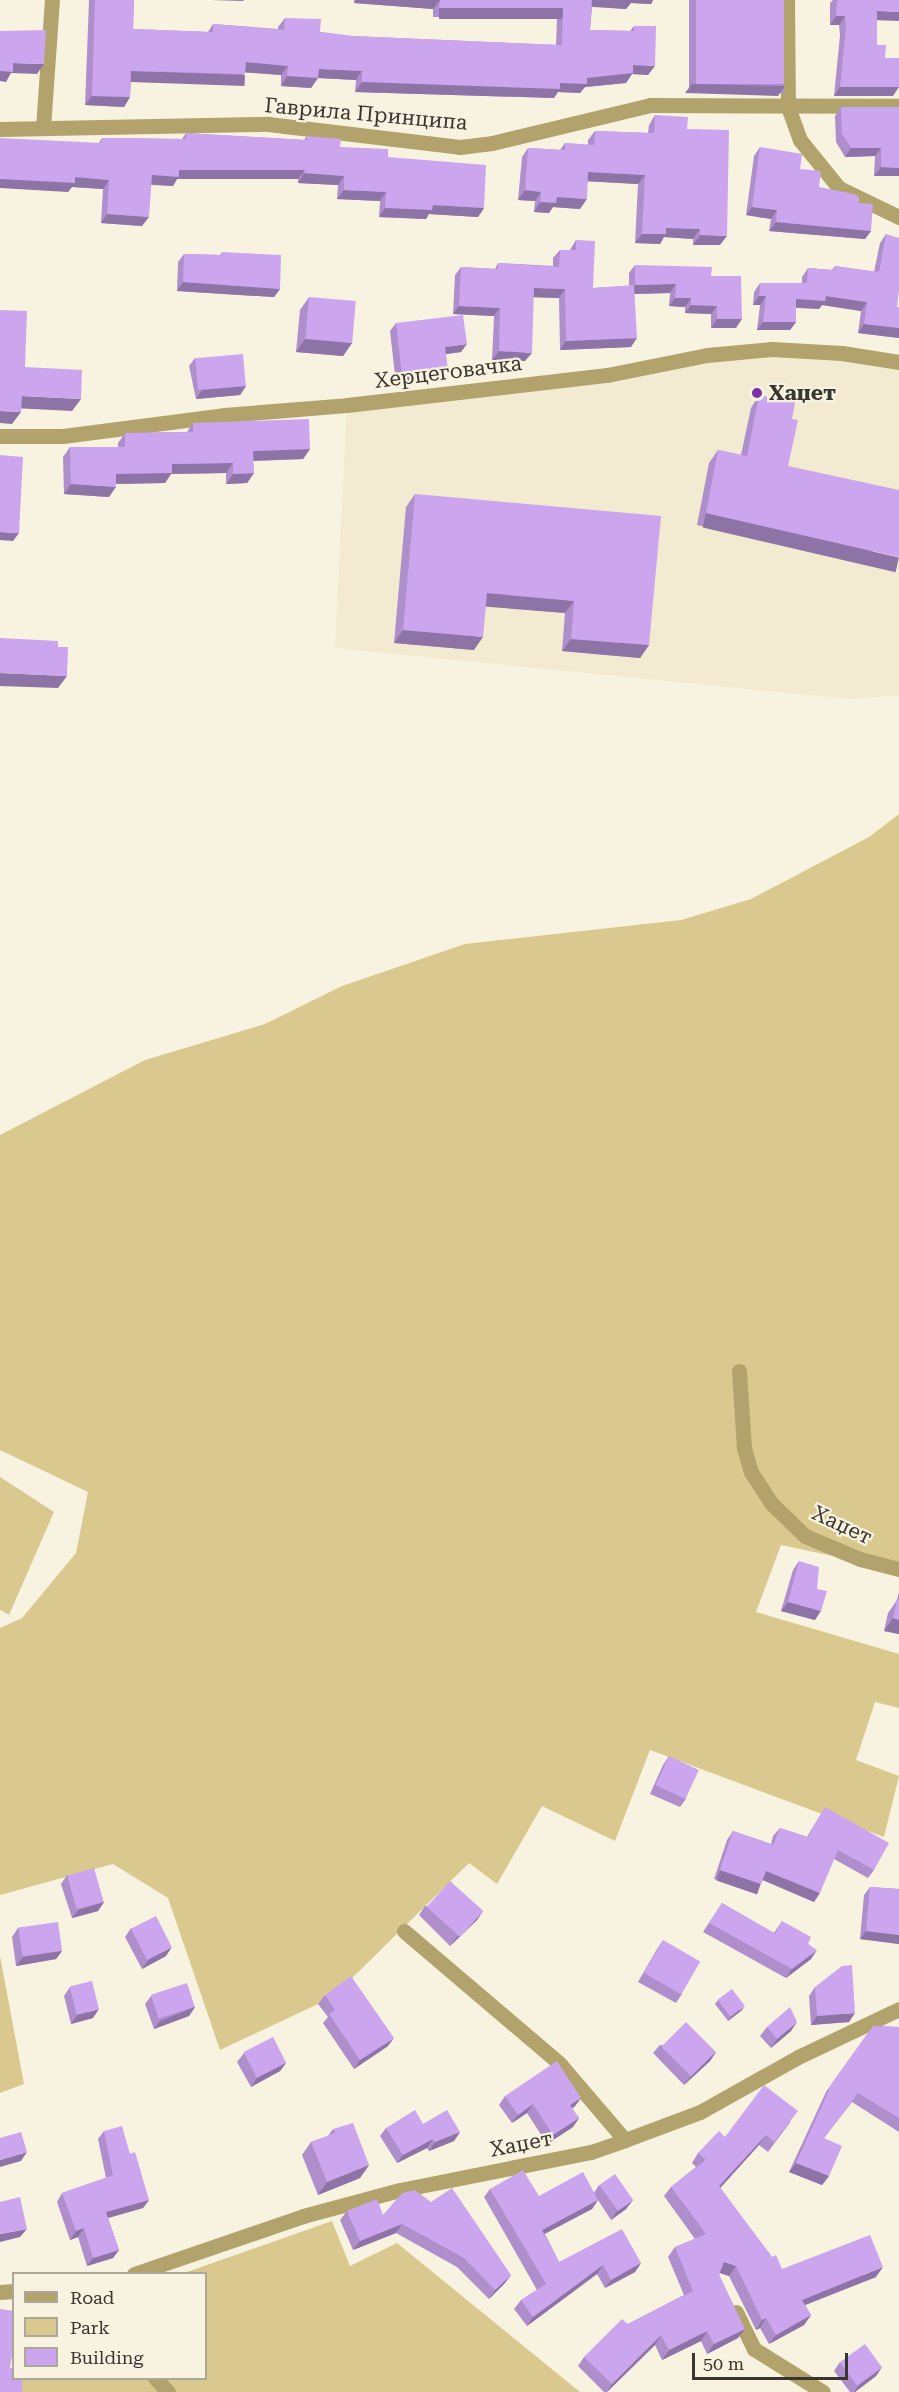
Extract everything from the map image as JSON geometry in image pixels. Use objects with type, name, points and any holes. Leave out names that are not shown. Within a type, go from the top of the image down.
[{"type":"street","points":[[43,128],[52,0]]},
{"type":"street","points":[[787,0],[788,107],[800,140],[839,188],[899,216]]},
{"type":"street","name":"Гаврила Принципа","points":[[0,129],[268,124],[460,147],[492,143],[650,105],[899,106]]},
{"type":"street","name":"Херцеговачка","points":[[0,436],[63,436],[224,415],[347,405],[607,375],[707,355],[772,349],[842,352],[899,362]]},
{"type":"street","name":"Хаџет","points":[[739,1371],[744,1448],[751,1472],[771,1503],[805,1536],[860,1559],[899,1569]]},
{"type":"street","points":[[404,1931],[560,2064],[626,2140]]},
{"type":"street","name":"Хаџет","points":[[142,2272],[303,2216],[389,2192],[591,2152],[626,2140],[700,2112],[798,2057],[899,2009]]},
{"type":"street","points":[[730,2300],[754,2349],[823,2392]]},
{"type":"street","points":[[156,2380],[168,2392]]},
{"type":"shaded area","points":[[772,349],[899,362],[899,695],[850,699],[335,648],[347,405]]},
{"type":"green space","points":[[899,814],[899,1570],[781,1545],[756,1612],[899,1654],[899,1708],[875,1702],[856,1760],[899,1776],[884,1837],[650,1750],[615,1841],[542,1806],[497,1884],[469,1863],[345,1985],[318,2004],[220,2050],[168,1898],[113,1864],[0,1895],[0,1628],[22,1618],[76,1553],[88,1492],[0,1450],[0,1135],[145,1060],[265,1024],[342,986],[465,944],[681,920],[751,899],[869,837]]},
{"type":"green space","points":[[0,1477],[54,1512],[9,1615],[0,1610]]},
{"type":"green space","points":[[0,1956],[24,2084],[0,2093]]},
{"type":"green space","points":[[332,2221],[350,2266],[397,2243],[580,2392],[18,2392],[21,2380],[207,2380],[207,2272],[187,2272]]},
{"type":"building","points":[[95,0],[134,0],[133,29],[213,32],[213,24],[284,30],[285,18],[321,19],[320,32],[352,36],[562,45],[563,8],[439,8],[440,0],[592,0],[590,30],[634,31],[634,26],[656,26],[655,66],[633,65],[633,73],[587,78],[587,84],[560,83],[560,89],[362,82],[362,71],[319,69],[318,78],[287,76],[288,66],[246,62],[245,74],[131,71],[130,97],[92,96]]},
{"type":"building","points":[[696,0],[784,0],[784,84],[696,84]]},
{"type":"building","points":[[837,0],[899,0],[899,12],[877,11],[877,45],[886,45],[885,58],[899,58],[899,87],[840,87],[846,26],[845,16],[836,16]]},
{"type":"building","points":[[46,30],[44,64],[13,63],[13,72],[0,71],[0,31]]},
{"type":"building","points":[[841,107],[899,107],[899,168],[881,167],[881,148],[851,148],[842,134]]},
{"type":"building","points":[[655,115],[688,117],[687,129],[729,130],[727,236],[700,235],[700,229],[666,228],[666,234],[642,234],[645,175],[588,172],[587,199],[557,197],[556,203],[540,202],[541,192],[525,190],[528,148],[565,150],[565,143],[594,145],[595,131],[654,133]]},
{"type":"building","points":[[186,133],[307,140],[307,136],[341,139],[340,147],[388,149],[388,157],[486,165],[484,208],[433,205],[432,210],[385,208],[386,192],[344,190],[344,176],[304,173],[305,170],[179,170],[179,177],[152,175],[149,217],[107,214],[109,180],[75,177],[75,183],[0,179],[0,138],[101,143],[102,138],[186,139]]},
{"type":"building","points":[[760,147],[802,154],[800,169],[821,171],[819,187],[854,194],[859,197],[859,203],[873,204],[871,231],[776,222],[777,210],[752,207]]},
{"type":"building","points":[[886,234],[899,238],[897,307],[899,307],[899,328],[864,324],[867,302],[826,296],[825,301],[796,299],[796,322],[763,322],[766,296],[759,296],[760,283],[807,283],[808,268],[834,270],[835,266],[879,272]]},
{"type":"building","points":[[576,240],[595,241],[593,288],[634,285],[637,338],[566,341],[565,289],[534,288],[532,353],[499,351],[500,308],[459,306],[461,267],[498,269],[498,263],[559,267],[560,250],[576,250]]},
{"type":"building","points":[[222,252],[281,255],[280,289],[183,282],[184,254],[222,255]]},
{"type":"building","points":[[635,265],[712,267],[711,276],[741,276],[742,319],[717,319],[717,306],[691,305],[691,298],[675,298],[676,284],[635,285]]},
{"type":"building","points":[[309,297],[356,301],[352,343],[305,339]]},
{"type":"building","points":[[0,310],[27,311],[25,367],[82,370],[81,399],[22,396],[21,412],[0,411]]},
{"type":"building","points":[[463,315],[467,344],[445,347],[448,370],[402,375],[396,323]]},
{"type":"building","points":[[243,354],[246,386],[198,390],[195,358]]},
{"type":"building","points":[[775,393],[796,397],[792,419],[798,420],[788,466],[899,490],[899,557],[706,513],[718,450],[747,456],[759,395],[774,398]]},
{"type":"building","points":[[309,419],[310,449],[253,451],[254,473],[233,474],[233,463],[172,464],[172,473],[116,474],[116,487],[71,484],[70,447],[125,447],[125,433],[193,432],[193,423]]},
{"type":"building","points":[[0,455],[23,457],[19,533],[0,532]]},
{"type":"building","points":[[415,494],[661,516],[649,645],[571,639],[574,601],[487,593],[483,637],[403,630]]},
{"type":"building","points":[[0,638],[58,641],[58,647],[68,647],[67,676],[0,673]]},
{"type":"building","points":[[799,1561],[819,1567],[817,1589],[827,1591],[821,1611],[788,1602]]},
{"type":"building","points":[[897,1600],[899,1601],[899,1620],[893,1618]]},
{"type":"building","points":[[669,1756],[699,1770],[685,1799],[655,1785]]},
{"type":"building","points":[[825,1807],[889,1843],[874,1870],[838,1850],[820,1893],[766,1871],[761,1884],[720,1870],[733,1831],[773,1845],[780,1828],[808,1837]]},
{"type":"building","points":[[94,1868],[104,1902],[77,1909],[67,1876]]},
{"type":"building","points":[[450,1881],[483,1911],[460,1937],[427,1907]]},
{"type":"building","points":[[870,1887],[899,1889],[899,1935],[866,1931]]},
{"type":"building","points":[[722,1903],[775,1934],[782,1921],[811,1937],[808,1944],[817,1950],[792,1969],[709,1923]]},
{"type":"building","points":[[156,1916],[172,1947],[147,1960],[131,1929]]},
{"type":"building","points":[[58,1922],[62,1951],[22,1956],[18,1928]]},
{"type":"building","points":[[663,1940],[700,1962],[681,1994],[644,1973]]},
{"type":"building","points":[[852,1965],[855,2013],[817,2016],[815,1987],[842,1966]]},
{"type":"building","points":[[351,1976],[394,2038],[360,2060],[329,2014],[335,2010],[325,1995]]},
{"type":"building","points":[[92,1981],[99,2009],[77,2015],[70,1987]]},
{"type":"building","points":[[187,1983],[195,2007],[159,2019],[151,1995]]},
{"type":"building","points":[[732,1989],[745,2006],[730,2017],[718,2000]]},
{"type":"building","points":[[790,2007],[797,2022],[777,2039],[767,2027]]},
{"type":"building","points":[[686,2022],[716,2052],[691,2076],[661,2047]]},
{"type":"building","points":[[873,2026],[899,2027],[899,2118],[858,2093],[824,2138],[842,2146],[829,2176],[796,2163],[832,2083]]},
{"type":"building","points":[[273,2037],[286,2063],[257,2078],[244,2052]]},
{"type":"building","points":[[557,2061],[581,2098],[570,2105],[579,2118],[553,2135],[533,2104],[518,2115],[505,2096]]},
{"type":"building","points":[[764,2085],[798,2111],[774,2142],[766,2135],[719,2186],[772,2257],[776,2255],[782,2269],[870,2235],[883,2267],[802,2300],[811,2315],[776,2335],[766,2318],[762,2320],[736,2266],[724,2262],[719,2275],[745,2329],[714,2344],[707,2331],[669,2350],[661,2335],[612,2384],[584,2357],[622,2319],[628,2324],[693,2291],[675,2247],[706,2234],[671,2187],[706,2160],[698,2153],[719,2131],[725,2137]]},
{"type":"building","points":[[415,2110],[423,2124],[447,2110],[460,2132],[435,2142],[433,2139],[403,2155],[386,2128]]},
{"type":"building","points":[[353,2123],[369,2165],[327,2182],[311,2142],[335,2133],[333,2129]]},
{"type":"building","points":[[122,2126],[130,2154],[135,2152],[149,2200],[106,2212],[119,2250],[93,2258],[84,2228],[76,2231],[62,2193],[113,2175],[104,2131]]},
{"type":"building","points":[[21,2132],[27,2152],[0,2160],[0,2138]]},
{"type":"building","points":[[523,2170],[539,2196],[583,2172],[598,2200],[542,2230],[559,2262],[622,2229],[641,2263],[611,2280],[603,2265],[533,2317],[521,2300],[546,2284],[490,2189]]},
{"type":"building","points":[[615,2174],[633,2200],[618,2211],[599,2185]]},
{"type":"building","points":[[452,2188],[511,2275],[495,2290],[464,2258],[402,2224],[360,2241],[347,2211],[377,2199],[383,2215],[402,2193],[415,2190],[431,2202]]},
{"type":"building","points":[[20,2197],[27,2229],[0,2234],[0,2202]]},
{"type":"building","points":[[0,2309],[12,2311],[10,2368],[12,2368],[12,2380],[22,2380],[22,2392],[0,2392]]},
{"type":"building","points":[[865,2344],[882,2367],[857,2386],[840,2362]]},
{"type":"place","name":"Хаџет","points":[[757,393]]}]
